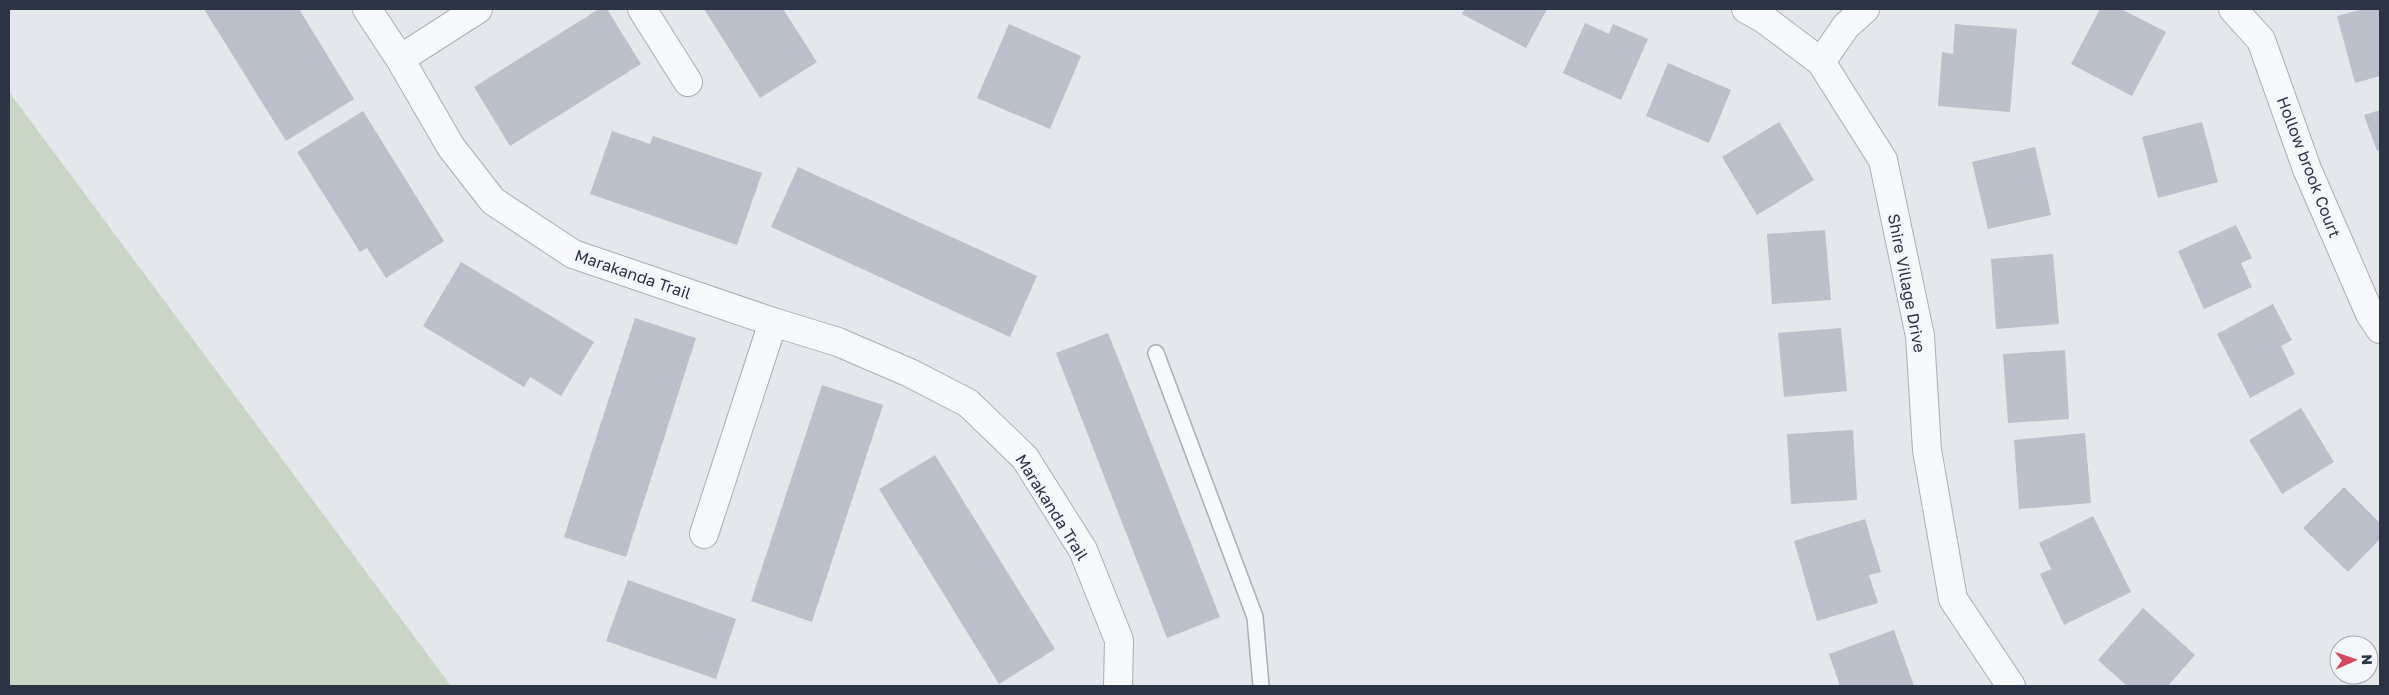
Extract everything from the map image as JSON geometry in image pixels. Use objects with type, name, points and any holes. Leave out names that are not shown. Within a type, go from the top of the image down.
[{"type":"street","name":"Marakanda Trail","points":[[367,9],[400,59],[451,147],[493,201],[573,254],[773,322],[838,342],[910,373],[968,403],[1025,458],[1083,550],[1119,640],[1118,686]]},
{"type":"street","points":[[400,59],[478,9]]},
{"type":"street","points":[[642,9],[688,82]]},
{"type":"street","name":"Shire Village Drive","points":[[1746,9],[1764,19],[1822,62],[1883,160],[1920,336],[1927,450],[1953,599],[2011,686]]},
{"type":"street","points":[[1822,62],[1846,26],[1865,9]]},
{"type":"street","name":"Hollow brook Court","points":[[2233,9],[2261,40],[2307,169],[2370,314],[2380,328]]},
{"type":"street","points":[[704,534],[773,322]]},
{"type":"lane","points":[[1156,353],[1254,617],[1261,686]]},
{"type":"green space","points":[[9,92],[451,686],[9,686]]},
{"type":"building","points":[[204,9],[299,9],[354,99],[286,141]]},
{"type":"building","points":[[599,9],[607,9],[641,64],[510,146],[474,87]]},
{"type":"building","points":[[704,9],[783,9],[817,62],[760,98]]},
{"type":"building","points":[[1465,9],[1547,9],[1526,48],[1462,14]]},
{"type":"building","points":[[2100,9],[2121,9],[2166,32],[2132,96],[2071,64]]},
{"type":"building","points":[[2363,9],[2380,9],[2380,76],[2355,83],[2337,16]]},
{"type":"building","points":[[1585,23],[1609,34],[1613,24],[1648,39],[1621,100],[1563,73]]},
{"type":"building","points":[[1009,24],[1081,56],[1050,129],[977,98]]},
{"type":"building","points":[[1955,24],[2017,29],[2010,112],[1938,106],[1942,52],[1953,54]]},
{"type":"building","points":[[1668,63],[1731,90],[1709,143],[1646,116]]},
{"type":"building","points":[[2380,110],[2380,150],[2377,151],[2364,115]]},
{"type":"building","points":[[363,111],[444,241],[386,278],[367,248],[360,252],[297,152]]},
{"type":"building","points":[[1779,122],[1814,180],[1757,215],[1722,157]]},
{"type":"building","points":[[2202,122],[2218,182],[2158,198],[2142,137]]},
{"type":"building","points":[[612,131],[650,144],[653,136],[762,173],[737,245],[590,194]]},
{"type":"building","points":[[2035,147],[2051,215],[1988,229],[1972,162]]},
{"type":"building","points":[[798,167],[1037,276],[1010,337],[771,227]]},
{"type":"building","points":[[2236,225],[2252,258],[2241,263],[2252,287],[2204,309],[2178,251]]},
{"type":"building","points":[[1825,230],[1831,300],[1772,304],[1767,234]]},
{"type":"building","points":[[2053,254],[2059,324],[1996,329],[1991,259]]},
{"type":"building","points":[[461,262],[594,342],[561,396],[530,377],[524,387],[423,326]]},
{"type":"building","points":[[2273,304],[2292,340],[2281,346],[2295,374],[2250,398],[2217,334]]},
{"type":"building","points":[[635,318],[696,338],[626,557],[564,537]]},
{"type":"building","points":[[1841,328],[1847,391],[1784,397],[1778,333]]},
{"type":"building","points":[[1108,333],[1220,617],[1167,638],[1056,353]]},
{"type":"building","points":[[2065,350],[2069,419],[2008,423],[2003,354]]},
{"type":"building","points":[[822,385],[883,405],[812,622],[751,601]]},
{"type":"building","points":[[2301,408],[2334,462],[2282,494],[2249,440]]},
{"type":"building","points":[[1853,430],[1857,500],[1791,504],[1787,434]]},
{"type":"building","points":[[2085,433],[2091,503],[2019,509],[2014,440]]},
{"type":"building","points":[[935,455],[1055,649],[999,684],[879,489]]},
{"type":"building","points":[[2344,487],[2380,523],[2380,539],[2348,572],[2303,528]]},
{"type":"building","points":[[2093,516],[2131,592],[2064,625],[2040,574],[2051,569],[2039,543]]},
{"type":"building","points":[[1865,519],[1881,572],[1869,575],[1878,603],[1817,621],[1794,541]]},
{"type":"building","points":[[628,580],[736,619],[716,679],[606,641]]},
{"type":"building","points":[[2143,608],[2195,655],[2168,686],[2127,686],[2098,660]]},
{"type":"building","points":[[1894,630],[1914,686],[1840,686],[1829,654]]}]
